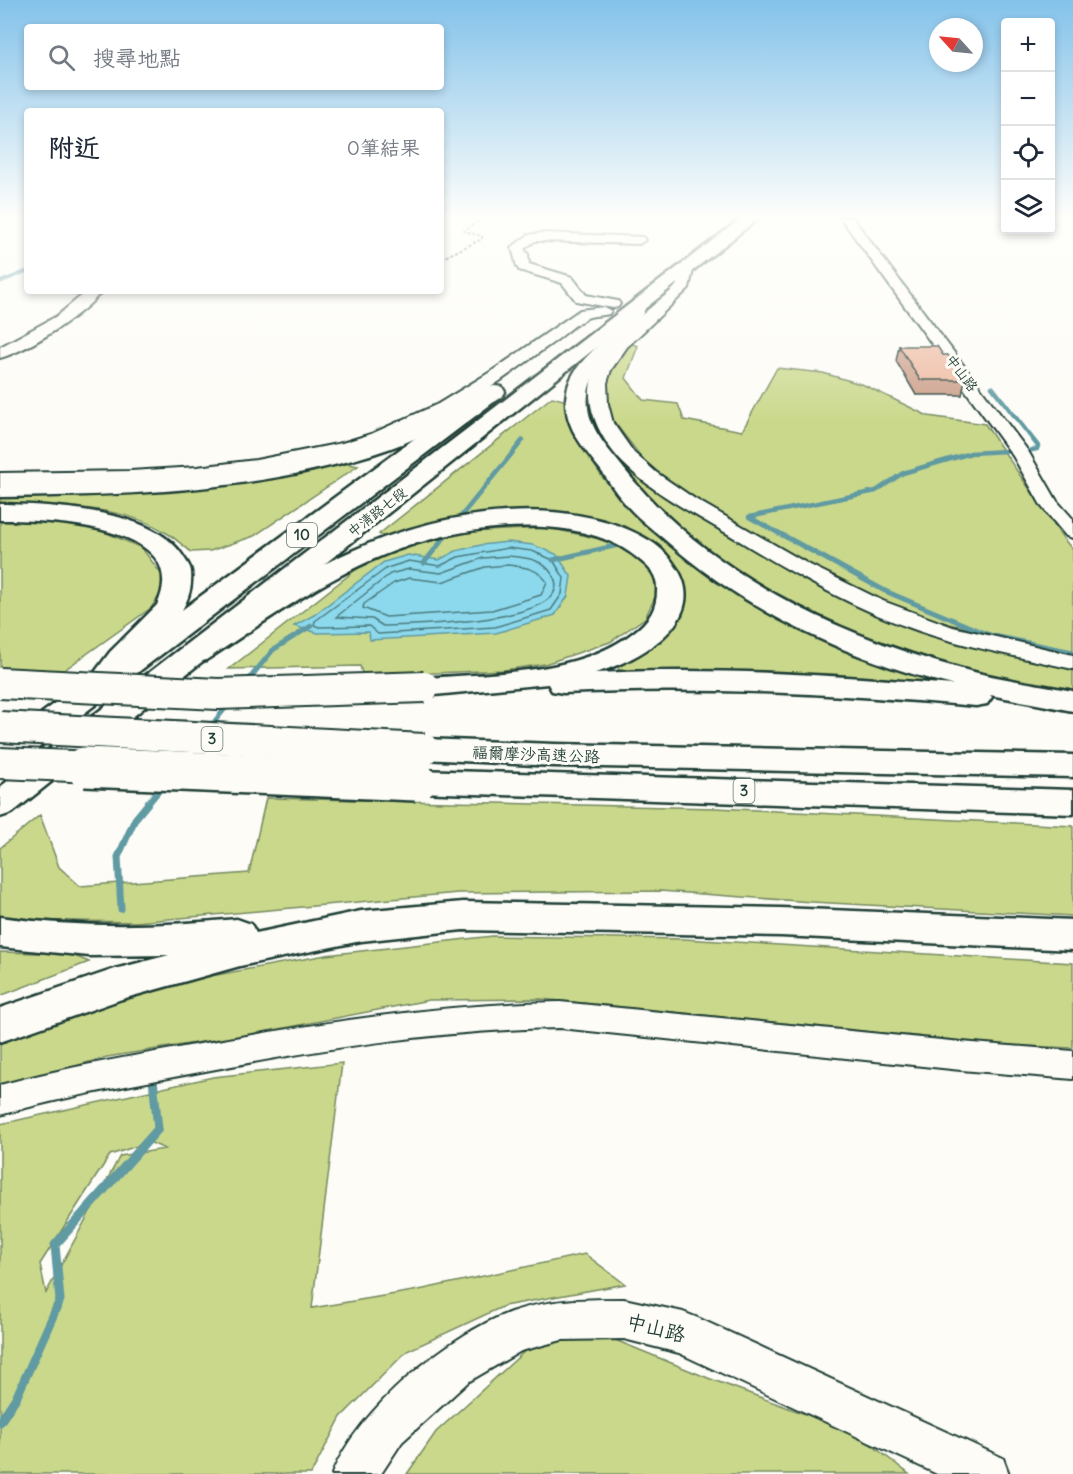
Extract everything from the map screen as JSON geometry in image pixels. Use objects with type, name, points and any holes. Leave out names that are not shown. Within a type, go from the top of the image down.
[{"type":"main road","name":"中清路七段","points":[[0,805],[195,654],[646,286]]},
{"type":"main road","name":"中清路七段","points":[[0,762],[494,392],[618,308],[658,286]]},
{"type":"main road","points":[[618,308],[625,329],[593,359],[582,376],[577,394],[578,414],[586,436],[593,447],[630,494],[682,543],[708,564],[759,597],[850,640],[958,677],[997,687],[1073,701]]},
{"type":"main road","points":[[0,490],[158,486],[289,469],[345,455],[416,430],[494,392]]},
{"type":"main road","points":[[0,512],[64,515],[113,525],[155,543],[164,550],[175,565],[178,584],[170,606],[158,622],[122,657],[99,688]]},
{"type":"main road","points":[[195,654],[324,573],[352,558],[406,538],[467,524],[532,519],[585,525],[617,535],[644,548],[663,565],[670,575],[674,585],[674,595],[666,614],[645,637],[612,657],[557,673],[424,687]]},
{"type":"main road","points":[[0,683],[218,694],[424,687],[492,689],[657,681],[785,683],[935,693],[1073,710]]},
{"type":"main road","name":"福爾摩沙高速公路","points":[[0,727],[420,765],[1073,802]]},
{"type":"main road","name":"福爾摩沙高速公路","points":[[0,762],[420,765],[554,755],[1073,766]]},
{"type":"main road","points":[[0,1024],[178,966],[290,939],[361,926],[463,916],[568,916],[781,922],[1073,935]]},
{"type":"main road","points":[[0,932],[69,939],[149,941],[199,938],[300,926],[361,926]]},
{"type":"street","points":[[572,286],[581,298],[618,308]]},
{"type":"street","points":[[683,286],[613,353],[603,371],[598,390],[601,411],[610,434],[639,469],[686,502],[812,576],[866,603],[927,626],[990,644],[1073,662]]},
{"type":"street","name":"中山路","points":[[897,286],[1022,455],[1049,503],[1073,532]]},
{"type":"street","points":[[0,353],[45,332],[92,294]]},
{"type":"street","points":[[0,479],[130,477],[197,473],[256,465],[345,448],[377,438],[444,408],[498,374],[585,313],[618,308]]},
{"type":"street","points":[[0,1100],[76,1081],[327,1034],[516,1015],[560,1015],[960,1056],[1073,1065]]},
{"type":"street","name":"中山路","points":[[354,1474],[387,1427],[453,1367],[513,1332],[562,1320],[624,1319],[683,1333],[987,1474]]},
{"type":"green space","points":[[629,343],[638,346],[626,378],[643,400],[678,404],[684,420],[742,431],[777,368],[823,373],[864,385],[928,416],[985,424],[1073,550],[1073,653],[941,622],[847,589],[677,491],[648,466],[612,419],[606,384],[614,362]]},
{"type":"green space","points":[[552,397],[567,401],[568,421],[580,444],[603,478],[629,507],[718,579],[958,684],[955,690],[619,674],[618,661],[681,582],[590,521],[550,512],[508,511],[476,516],[387,538],[379,534]]},
{"type":"green space","points":[[590,422],[604,428],[654,487],[722,532],[831,591],[1073,667],[1073,695],[1002,681],[908,655],[782,603],[704,548],[648,499],[607,450]]},
{"type":"green space","points":[[338,462],[358,466],[254,536],[210,551],[191,552],[168,534],[147,523],[107,511],[63,506],[0,506],[0,494]]},
{"type":"green space","points":[[0,517],[50,520],[102,531],[142,548],[162,575],[161,593],[151,608],[60,673],[0,668]]},
{"type":"green space","points":[[546,528],[603,540],[619,546],[643,561],[652,573],[657,593],[645,618],[610,642],[545,664],[504,670],[363,676],[360,666],[229,669],[372,557],[463,532]]},
{"type":"green space","points":[[266,798],[715,808],[1073,826],[1073,916],[660,891],[458,893],[136,922],[14,920],[0,916],[0,848],[40,815],[59,867],[80,886],[249,873]]},
{"type":"green space","points":[[493,936],[684,939],[1073,963],[1073,1048],[1005,1045],[541,999],[429,1000],[269,1031],[107,1057],[0,1087],[0,1036],[162,985],[326,955]]},
{"type":"green space","points":[[0,952],[70,954],[89,962],[0,996]]},
{"type":"green space","points":[[342,1063],[312,1308],[419,1290],[585,1254],[625,1284],[504,1306],[407,1351],[341,1417],[311,1474],[0,1474],[0,1124],[213,1077]],"holes":[[[149,1142],[165,1149],[120,1156],[46,1293],[40,1264],[110,1155]]]},
{"type":"green space","points":[[608,1337],[708,1378],[856,1433],[909,1474],[407,1474],[436,1432],[536,1341]]},
{"type":"water","points":[[508,542],[533,545],[556,554],[571,576],[568,596],[555,615],[496,633],[370,640],[369,632],[318,633],[294,626],[314,615],[384,562],[408,555],[439,560],[456,551]]},
{"type":"building","points":[[899,346],[937,346],[943,355],[948,355],[965,380],[920,380]]},
{"type":"waterway","points":[[992,387],[1038,446],[1037,449],[1032,450]]},
{"type":"waterway","points":[[457,521],[523,440]]},
{"type":"waterway","points":[[780,534],[749,517],[876,491],[903,473],[971,453],[1006,451]]},
{"type":"waterway","points":[[777,532],[885,591],[989,635],[1073,652]]},
{"type":"waterway","points":[[424,563],[448,533]]},
{"type":"waterway","points":[[553,560],[623,544]]},
{"type":"waterway","points":[[245,684],[273,650],[311,626]]},
{"type":"waterway","points":[[209,728],[229,704]]},
{"type":"waterway","points":[[121,909],[118,857],[135,819],[163,785]]},
{"type":"waterway","points":[[0,1422],[17,1396],[60,1300],[55,1245],[158,1129],[153,1079]]}]
